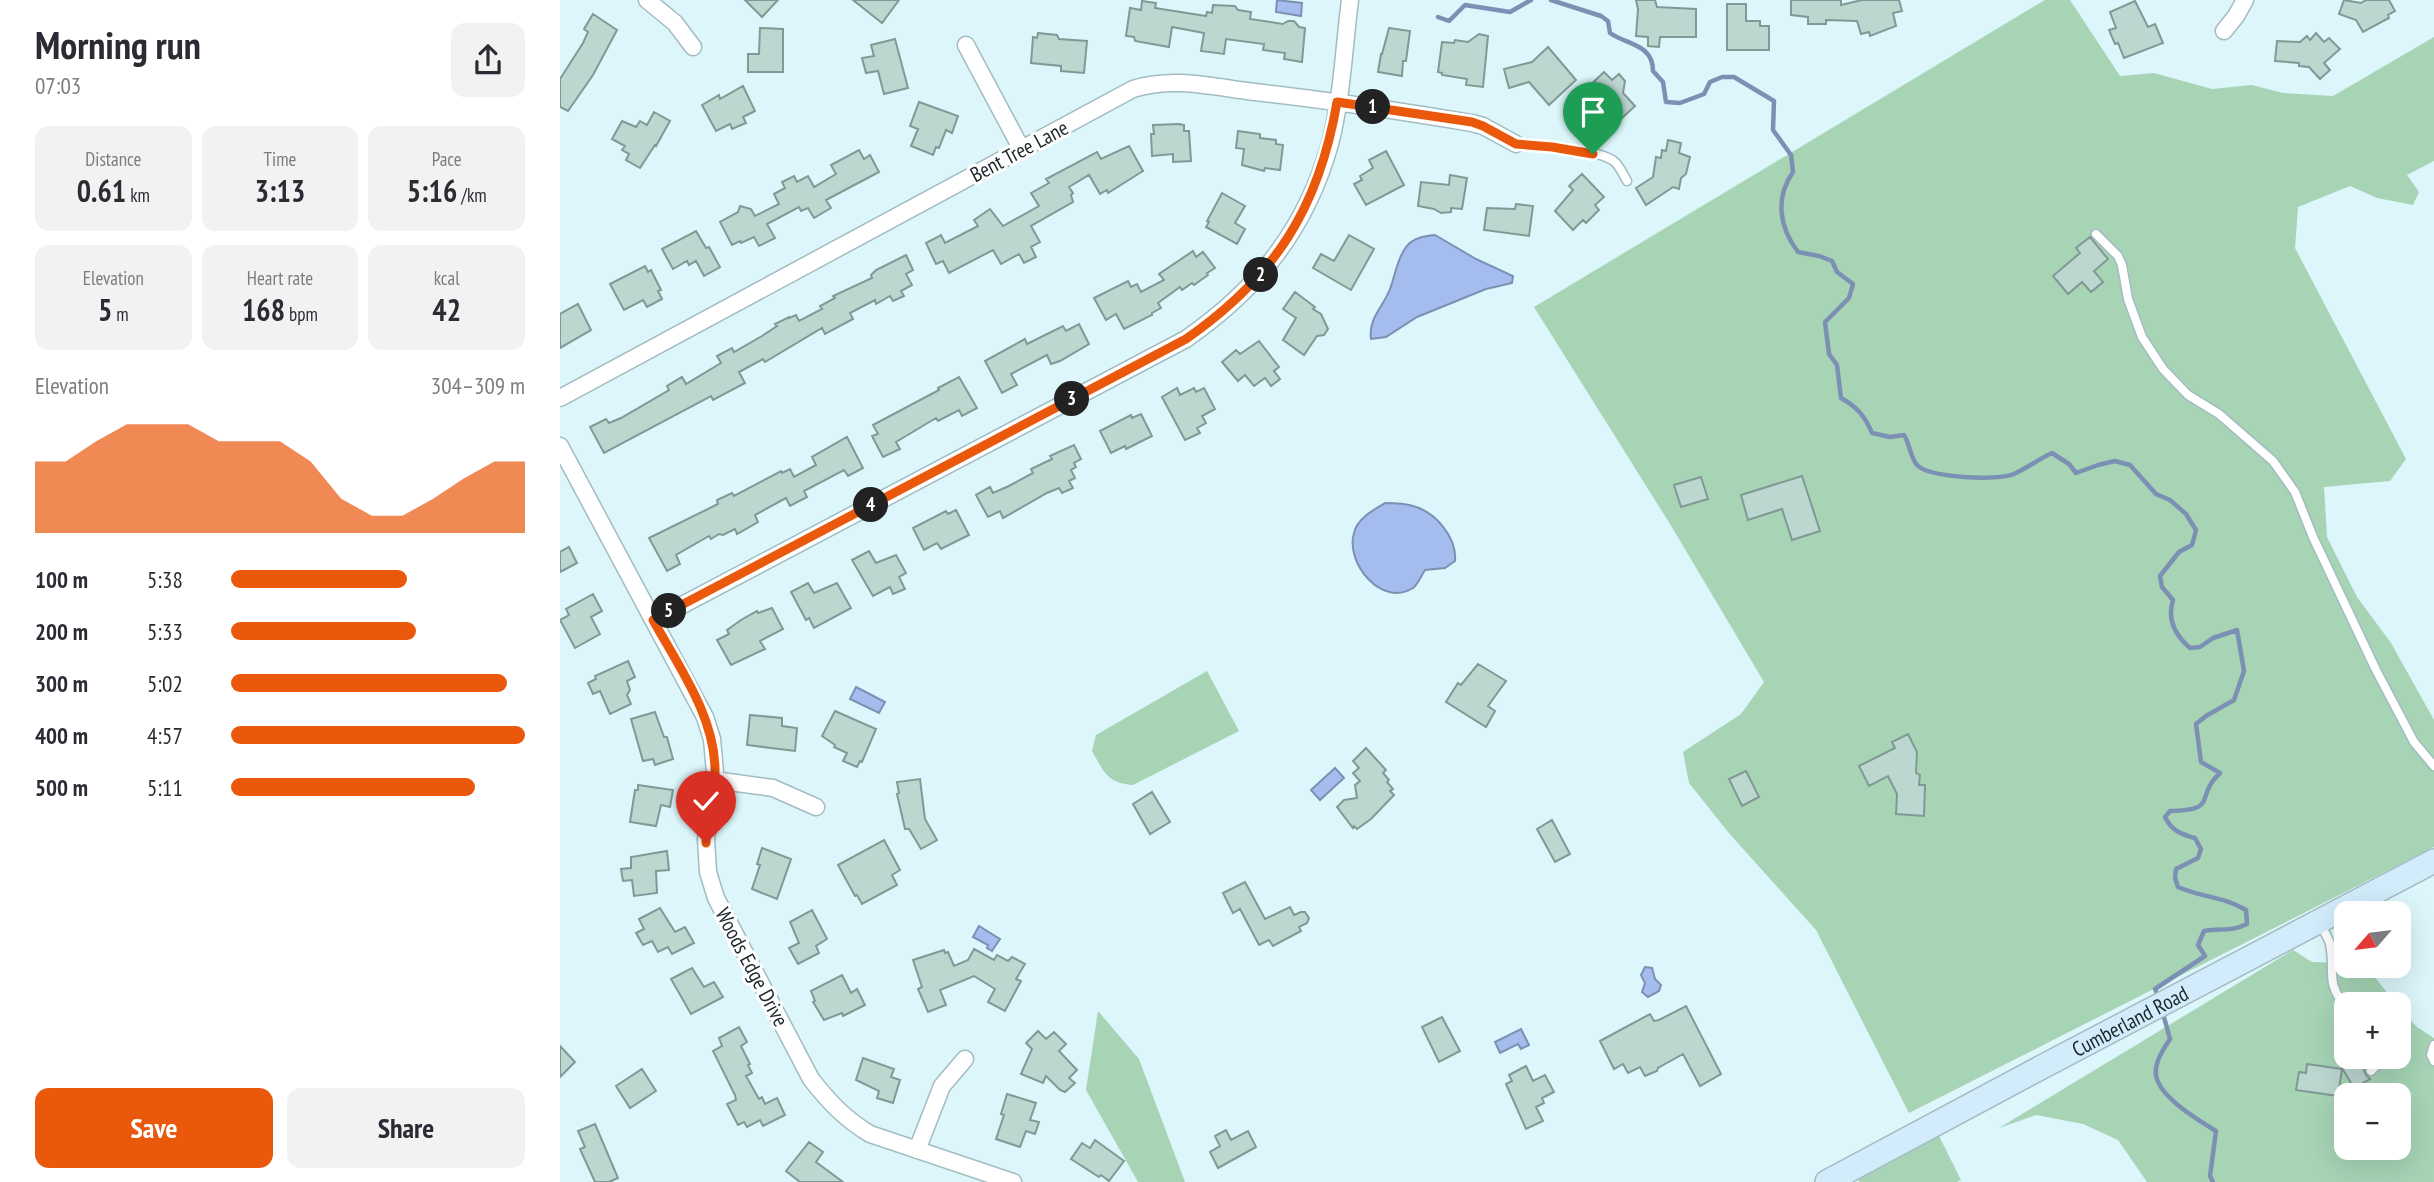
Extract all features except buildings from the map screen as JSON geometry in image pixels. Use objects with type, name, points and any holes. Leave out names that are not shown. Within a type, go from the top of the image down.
[{"type":"main road","name":"Cumberland Road","points":[[1827,1182],[2319,920],[2434,862]]},
{"type":"street","points":[[647,0],[675,23],[693,47]]},
{"type":"street","points":[[653,620],[1186,339],[1252,286],[1288,238],[1306,207],[1321,171],[1330,142],[1337,102],[1350,0]]},
{"type":"street","points":[[2224,31],[2245,0]]},
{"type":"street","points":[[966,45],[1022,150]]},
{"type":"street","name":"Bent Tree Lane","points":[[560,398],[1133,89],[1159,83],[1337,102],[1472,122],[1516,144]]},
{"type":"street","name":"Woods Edge Drive","points":[[560,446],[705,717],[712,739],[714,780],[706,839],[708,872],[716,898],[811,1079],[831,1105],[850,1122],[870,1134],[1013,1182]]},
{"type":"street","points":[[714,780],[773,788],[816,807]]},
{"type":"street","points":[[918,1150],[942,1086],[965,1059]]},
{"type":"lane","points":[[1516,144],[1552,147],[1609,158],[1617,163],[1627,181]]},
{"type":"lane","points":[[2096,234],[2118,256],[2128,299],[2142,337],[2163,369],[2188,395],[2219,414],[2273,461],[2295,492],[2375,670],[2414,741],[2434,765]]},
{"type":"lane","points":[[2319,920],[2329,944],[2330,974],[2334,992]]},
{"type":"lane","points":[[2434,1045],[2431,1055],[2434,1060]]},
{"type":"green space","points":[[2045,0],[2070,0],[2120,76],[2154,73],[2212,89],[2252,85],[2283,93],[2333,96],[2434,37],[2434,161],[2407,175],[2419,192],[2413,205],[2377,198],[2350,186],[2298,207],[2295,248],[2406,459],[2390,481],[2324,487],[2327,537],[2357,597],[2391,643],[2434,720],[2434,847],[1909,1113],[1816,930],[1728,832],[1689,783],[1683,752],[1741,714],[1764,682],[1670,524],[1534,307]]},
{"type":"green space","points":[[1207,671],[1239,731],[1133,785],[1117,782],[1107,775],[1092,751],[1096,735]]},
{"type":"green space","points":[[2293,950],[2312,962],[2334,963],[2334,978],[2375,978],[2387,992],[2334,992],[2334,1069],[2411,1069],[2411,1021],[2434,1038],[2434,1182],[2147,1182],[2118,1140],[2083,1124],[2036,1115],[1999,1128]]},
{"type":"green space","points":[[1098,1011],[1139,1059],[1185,1182],[1138,1182],[1086,1090]]},
{"type":"green space","points":[[1939,1136],[1961,1180],[1858,1180]]},
{"type":"water","points":[[1277,0],[1302,3],[1301,16],[1276,12]]},
{"type":"water","points":[[1435,235],[1476,259],[1513,276],[1512,283],[1486,289],[1417,317],[1386,337],[1371,339],[1374,318],[1392,284],[1403,252],[1415,240]]},
{"type":"water","points":[[1385,503],[1410,505],[1430,514],[1449,535],[1455,552],[1455,561],[1445,568],[1425,570],[1413,588],[1401,593],[1378,587],[1368,579],[1355,557],[1354,533],[1358,523]]},
{"type":"water","points":[[856,687],[885,702],[879,713],[850,699]]},
{"type":"water","points":[[1335,768],[1344,778],[1320,800],[1311,790]]},
{"type":"water","points":[[979,926],[1000,939],[992,951],[987,948],[988,945],[973,937]]},
{"type":"water","points":[[1645,967],[1652,968],[1655,979],[1661,985],[1659,991],[1648,997],[1642,992],[1645,983],[1641,975]]},
{"type":"water","points":[[1521,1029],[1529,1045],[1521,1049],[1518,1044],[1500,1053],[1495,1042]]},
{"type":"waterway","points":[[1438,17],[1449,21],[1465,5],[1510,12],[1531,0]]},
{"type":"waterway","points":[[1551,0],[1601,16],[1608,21],[1610,33],[1644,50],[1649,55],[1653,71],[1663,82],[1666,102],[1680,103],[1704,94],[1710,82],[1722,77],[1734,77],[1774,101],[1773,130],[1791,155],[1793,172],[1787,182],[1782,202],[1783,223],[1798,252],[1832,261],[1837,272],[1853,284],[1849,298],[1825,322],[1829,354],[1837,365],[1841,398],[1860,412],[1872,433],[1890,437],[1904,435],[1917,465],[1935,473],[1949,475],[1979,478],[2005,476],[2019,472],[2052,453],[2069,464],[2076,473],[2115,461],[2130,465],[2156,494],[2170,500],[2186,514],[2196,530],[2192,545],[2179,552],[2160,576],[2162,587],[2173,600],[2171,614],[2174,626],[2180,638],[2190,648],[2200,647],[2213,638],[2237,630],[2244,671],[2234,700],[2196,724],[2201,762],[2220,773],[2212,781],[2201,805],[2170,811],[2165,817],[2177,831],[2195,838],[2201,849],[2198,858],[2176,869],[2178,887],[2229,902],[2246,910],[2247,924],[2231,929],[2204,931],[2198,945],[2205,956],[2155,989],[2159,999]]},
{"type":"waterway","points":[[2162,1010],[2170,1039],[2158,1061],[2156,1075],[2164,1091],[2172,1099],[2216,1131],[2210,1176],[2213,1182]]},
{"type":"route","points":[[706,843],[715,773],[712,739],[705,717],[653,620],[1186,339],[1208,324],[1252,286],[1288,238],[1306,207],[1321,171],[1330,142],[1337,102],[1472,122],[1516,144],[1593,154]]}]
